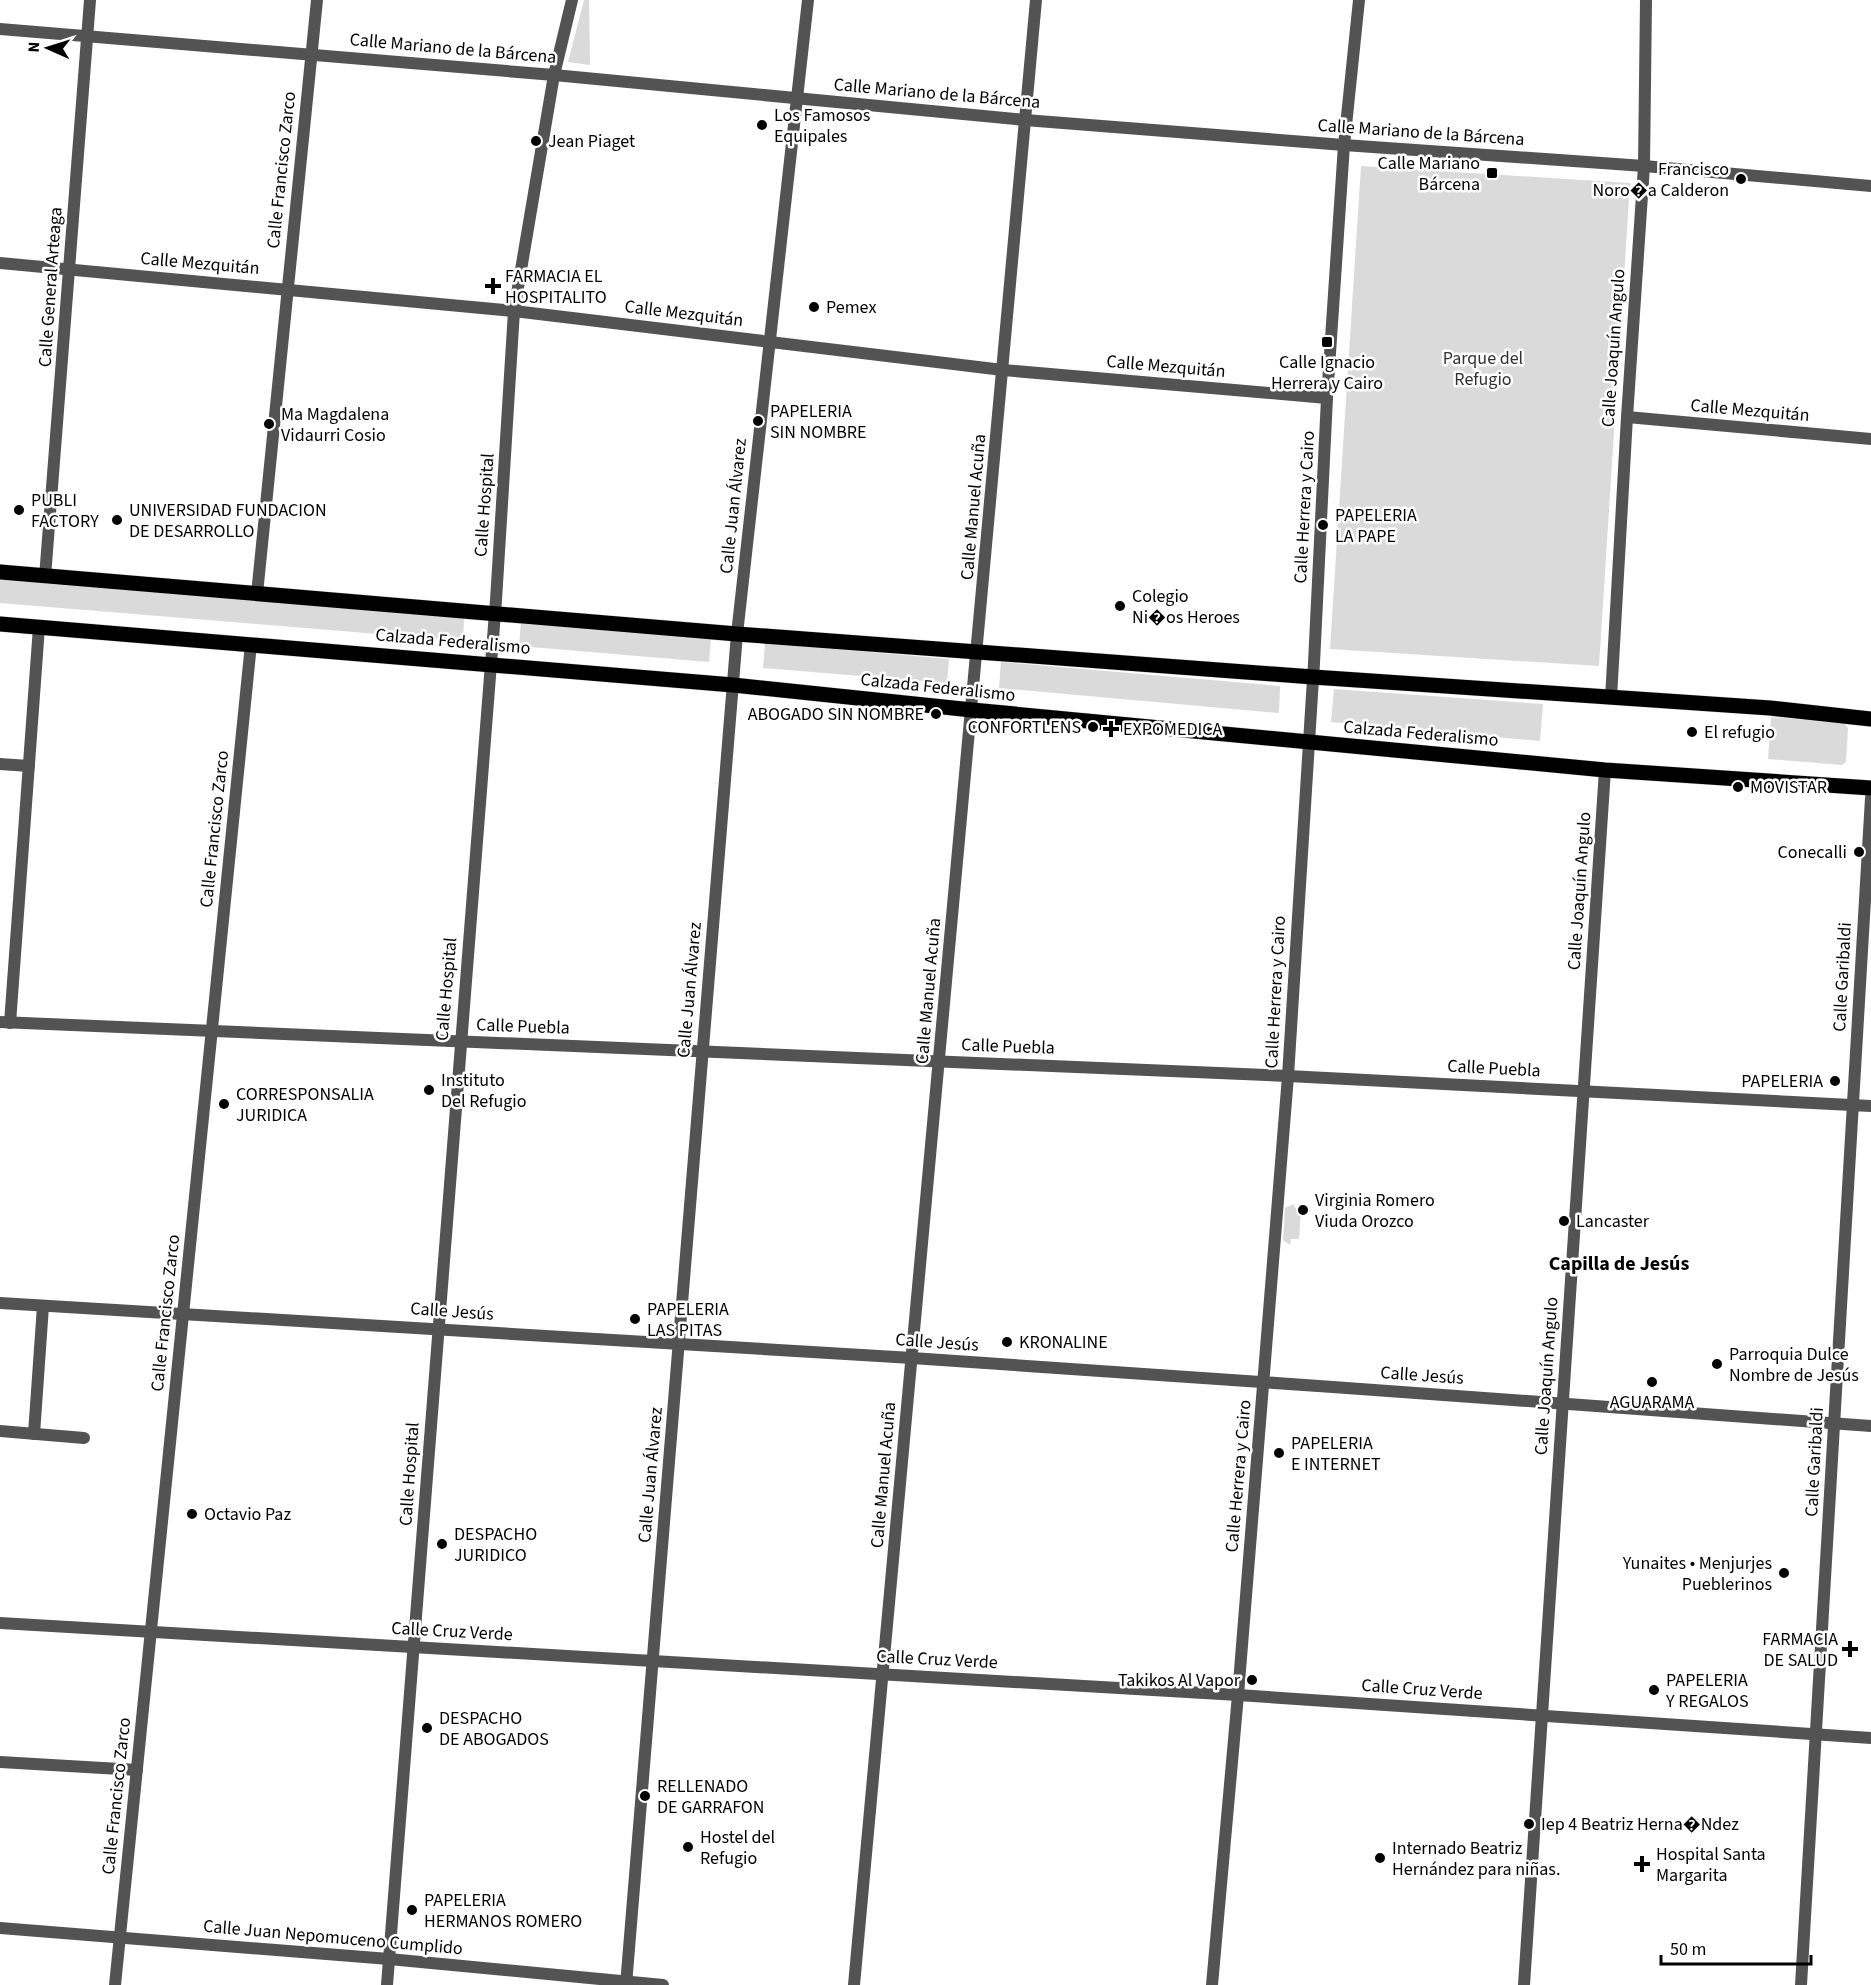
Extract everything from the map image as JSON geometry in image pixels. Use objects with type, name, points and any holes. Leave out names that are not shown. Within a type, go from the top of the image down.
[{"type":"main road","name":"Calzada Federalismo","points":[[0,572],[737,634],[1770,708],[1871,720]]},
{"type":"main road","name":"Calzada Federalismo","points":[[0,624],[733,685],[1605,770],[1871,788]]},
{"type":"street","name":"Calle General Arteaga","points":[[45,577],[90,0]]},
{"type":"street","name":"Calle Francisco Zarco","points":[[257,594],[317,0]]},
{"type":"street","name":"Calle Hospital","points":[[387,1985],[494,614],[514,311],[554,75],[572,0]]},
{"type":"street","name":"Calle Juan Álvarez","points":[[627,1983],[737,634],[808,0]]},
{"type":"street","name":"Calle Manuel Acuña","points":[[854,1985],[1036,0]]},
{"type":"street","name":"Calle Herrera y Cairo","points":[[1212,1985],[1288,1076],[1313,677],[1327,398],[1344,145],[1359,0]]},
{"type":"street","name":"Calle Joaquín Angulo","points":[[1611,698],[1644,166],[1647,0]]},
{"type":"street","name":"Calle Mariano de la Bárcena","points":[[0,29],[554,75],[1025,120],[1644,166],[1871,186]]},
{"type":"street","name":"Calle Mezquitán","points":[[0,263],[514,311],[1003,370],[1327,398]]},
{"type":"street","name":"Calle Mezquitán","points":[[1627,417],[1871,439]]},
{"type":"street","points":[[5,1022],[29,766],[39,627]]},
{"type":"street","name":"Calle Francisco Zarco","points":[[115,1985],[251,644]]},
{"type":"street","points":[[0,764],[29,766]]},
{"type":"street","name":"Calle Joaquín Angulo","points":[[1524,1985],[1605,770]]},
{"type":"street","name":"Calle Garibaldi","points":[[1801,1985],[1871,798]]},
{"type":"street","name":"Calle Puebla","points":[[5,1022],[1288,1076],[1871,1106]]},
{"type":"street","name":"Calle Jesús","points":[[0,1303],[912,1358],[1871,1426]]},
{"type":"street","points":[[34,1434],[43,1306]]},
{"type":"street","points":[[0,1431],[84,1438]]},
{"type":"street","name":"Calle Cruz Verde","points":[[0,1623],[1238,1695],[1871,1738]]},
{"type":"street","points":[[0,1762],[137,1770]]},
{"type":"street","name":"Calle Juan Nepomuceno Cumplido","points":[[0,1928],[389,1959],[663,1985]]},
{"type":"green space","points":[[584,0],[589,0],[590,65],[568,62]]},
{"type":"green space","name":"Parque del Refugio","points":[[1361,166],[1630,183],[1599,666],[1330,649]]},
{"type":"green space","points":[[0,579],[464,617],[463,641],[0,603]]},
{"type":"green space","points":[[521,622],[711,638],[709,662],[519,646]]},
{"type":"green space","points":[[765,643],[949,659],[947,683],[763,668]]},
{"type":"green space","points":[[1001,662],[1280,686],[1279,713],[999,688]]},
{"type":"green space","points":[[1334,689],[1543,704],[1540,741],[1331,722]]},
{"type":"green space","points":[[1771,717],[1844,723],[1848,728],[1846,762],[1842,765],[1768,759]]},
{"type":"green space","points":[[1294,1204],[1295,1208],[1301,1209],[1299,1239],[1291,1239],[1290,1245],[1283,1240],[1285,1208]]},
{"type":"place","name":"Los Famosos Equipales","points":[[762,125]]},
{"type":"place","name":"Jean Piaget","points":[[536,141]]},
{"type":"place","name":"Calle Mariano Bárcena","points":[[1492,173]]},
{"type":"place","name":"Francisco Noro�a Calderon","points":[[1741,179]]},
{"type":"place","name":"FARMACIA EL HOSPITALITO","points":[[493,286]]},
{"type":"place","name":"Pemex","points":[[814,307]]},
{"type":"place","name":"Calle Ignacio Herrera y Cairo","points":[[1327,342]]},
{"type":"place","name":"PAPELERIA SIN NOMBRE","points":[[758,421]]},
{"type":"place","name":"Ma Magdalena Vidaurri Cosio","points":[[269,424]]},
{"type":"place","name":"PUBLI FACTORY","points":[[19,510]]},
{"type":"place","name":"UNIVERSIDAD FUNDACION DE DESARROLLO","points":[[117,520]]},
{"type":"place","name":"PAPELERIA LA PAPE","points":[[1323,525]]},
{"type":"place","name":"Colegio Ni�os Heroes","points":[[1120,606]]},
{"type":"place","name":"ABOGADO SIN NOMBRE","points":[[936,714]]},
{"type":"place","name":"CONFORTLENS","points":[[1093,727]]},
{"type":"place","name":"EXPOMEDICA","points":[[1111,729]]},
{"type":"place","name":"El refugio","points":[[1692,732]]},
{"type":"place","name":"MOVISTAR","points":[[1738,787]]},
{"type":"place","name":"Conecalli","points":[[1859,852]]},
{"type":"place","name":"PAPELERIA","points":[[1835,1081]]},
{"type":"place","name":"Instituto Del Refugio","points":[[429,1090]]},
{"type":"place","name":"CORRESPONSALIA JURIDICA","points":[[224,1104]]},
{"type":"place","name":"Virginia Romero Viuda Orozco","points":[[1303,1210]]},
{"type":"place","name":"Lancaster","points":[[1564,1221]]},
{"type":"place","name":"PAPELERIA LAS PITAS","points":[[635,1319]]},
{"type":"place","name":"KRONALINE","points":[[1007,1342]]},
{"type":"place","name":"Parroquia Dulce Nombre de Jesús","points":[[1717,1364]]},
{"type":"place","name":"AGUARAMA","points":[[1652,1382]]},
{"type":"place","name":"PAPELERIA E INTERNET","points":[[1279,1453]]},
{"type":"place","name":"Octavio Paz","points":[[192,1514]]},
{"type":"place","name":"DESPACHO JURIDICO","points":[[442,1544]]},
{"type":"place","name":"Yunaites • Menjurjes Pueblerinos","points":[[1784,1573]]},
{"type":"place","name":"FARMACIA DE SALUD","points":[[1850,1649]]},
{"type":"place","name":"Takikos Al Vapor","points":[[1252,1680]]},
{"type":"place","name":"PAPELERIA Y REGALOS","points":[[1654,1690]]},
{"type":"place","name":"DESPACHO DE ABOGADOS","points":[[427,1728]]},
{"type":"place","name":"RELLENADO DE GARRAFON","points":[[645,1796]]},
{"type":"place","name":"Iep 4 Beatriz Herna�Ndez","points":[[1529,1824]]},
{"type":"place","name":"Hostel del Refugio","points":[[688,1847]]},
{"type":"place","name":"Internado Beatriz Hernández para niñas.","points":[[1380,1858]]},
{"type":"place","name":"Hospital Santa Margarita","points":[[1642,1864]]},
{"type":"place","name":"PAPELERIA HERMANOS ROMERO","points":[[412,1910]]},
{"type":"district","name":"Capilla de Jesús","points":[[1619,1263]]}]
